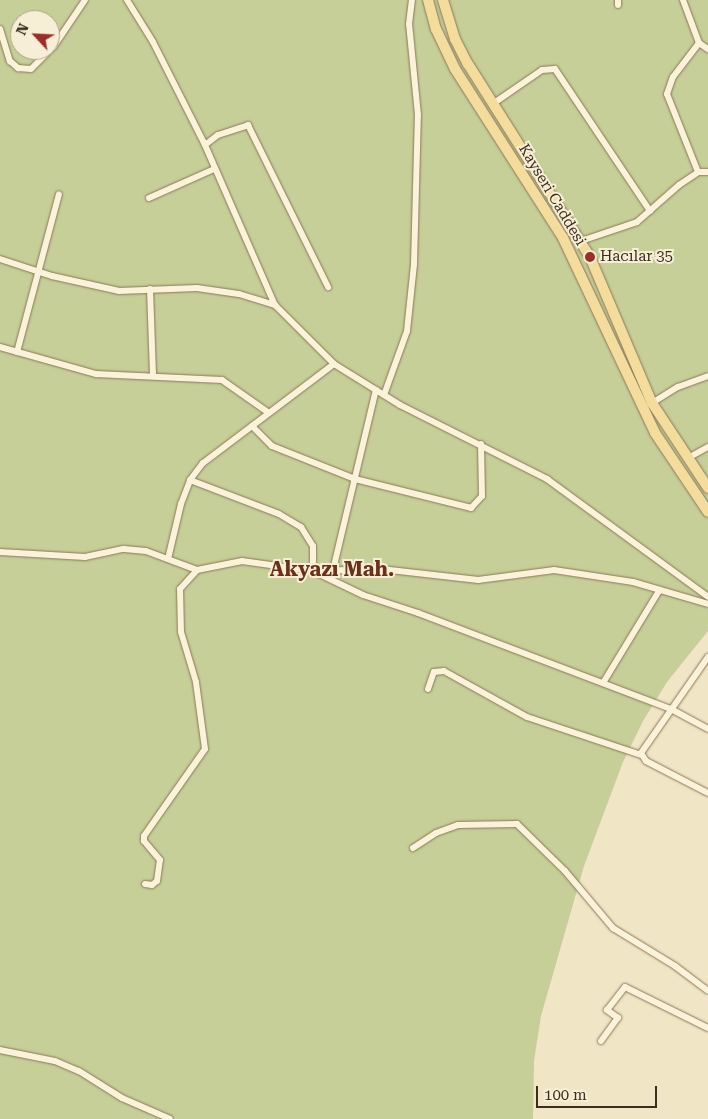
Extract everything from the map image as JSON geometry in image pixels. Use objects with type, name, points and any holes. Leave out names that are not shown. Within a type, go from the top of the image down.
[{"type":"main road","name":"Kayseri Caddesi","points":[[428,0],[436,29],[455,69],[563,238],[655,433],[708,512]]},
{"type":"main road","name":"Kayseri Caddesi","points":[[443,0],[455,39],[581,241],[652,403],[708,488]]},
{"type":"street","points":[[0,28],[10,61],[18,68],[32,69],[54,46],[85,0]]},
{"type":"street","points":[[127,0],[153,42],[205,145],[275,305],[334,364],[384,395],[547,480],[708,597]]},
{"type":"street","points":[[384,395],[407,331],[414,264],[418,116],[409,24],[412,0]]},
{"type":"street","points":[[683,0],[699,43],[708,49]]},
{"type":"street","points":[[698,172],[668,94],[673,77],[699,43]]},
{"type":"street","points":[[494,103],[542,70],[555,69],[650,211]]},
{"type":"street","points":[[205,145],[218,135],[248,124],[328,287]]},
{"type":"street","points":[[149,198],[214,169]]},
{"type":"street","points":[[581,241],[637,222],[698,172],[708,172]]},
{"type":"street","points":[[17,352],[58,194]]},
{"type":"street","points":[[0,259],[37,271],[119,291],[150,289],[214,290],[239,294],[275,305]]},
{"type":"street","points":[[150,289],[153,376]]},
{"type":"street","points":[[0,347],[96,374],[222,380],[269,413]]},
{"type":"street","points":[[168,559],[190,480],[203,463],[334,364]]},
{"type":"street","points":[[652,403],[678,387],[708,376]]},
{"type":"street","points":[[333,570],[376,390]]},
{"type":"street","points":[[252,426],[272,446],[355,479],[471,508],[482,496],[481,444]]},
{"type":"street","points":[[688,458],[708,447]]},
{"type":"street","points":[[190,480],[279,514],[301,526],[313,546],[312,571]]},
{"type":"street","points":[[0,552],[84,557],[124,550],[146,551],[197,570],[242,561],[312,571],[382,570],[478,580],[554,570],[633,582],[708,604]]},
{"type":"street","points":[[145,884],[156,883],[160,860],[144,841],[144,836],[206,745],[196,682],[180,632],[180,589],[197,570]]},
{"type":"street","points":[[312,571],[363,595],[671,709],[708,729]]},
{"type":"street","points":[[603,683],[660,591]]},
{"type":"street","points":[[641,755],[708,657]]},
{"type":"street","points":[[428,689],[434,672],[444,671],[527,717],[641,755],[646,762],[708,793]]},
{"type":"street","points":[[413,848],[436,833],[458,825],[517,824],[565,871],[613,928],[675,966],[708,991]]},
{"type":"street","points":[[601,1041],[618,1018],[607,1010],[625,987],[708,1028]]},
{"type":"street","points":[[0,1050],[55,1061],[79,1071],[122,1098],[170,1119]]},
{"type":"green space","points":[[0,0],[708,0],[708,631],[667,682],[643,721],[623,762],[584,866],[541,1016],[534,1061],[533,1119],[0,1119]]},
{"type":"place","name":"Hacılar 35","points":[[590,257]]},
{"type":"district","name":"Akyazı Mah.","points":[[332,569]]}]
